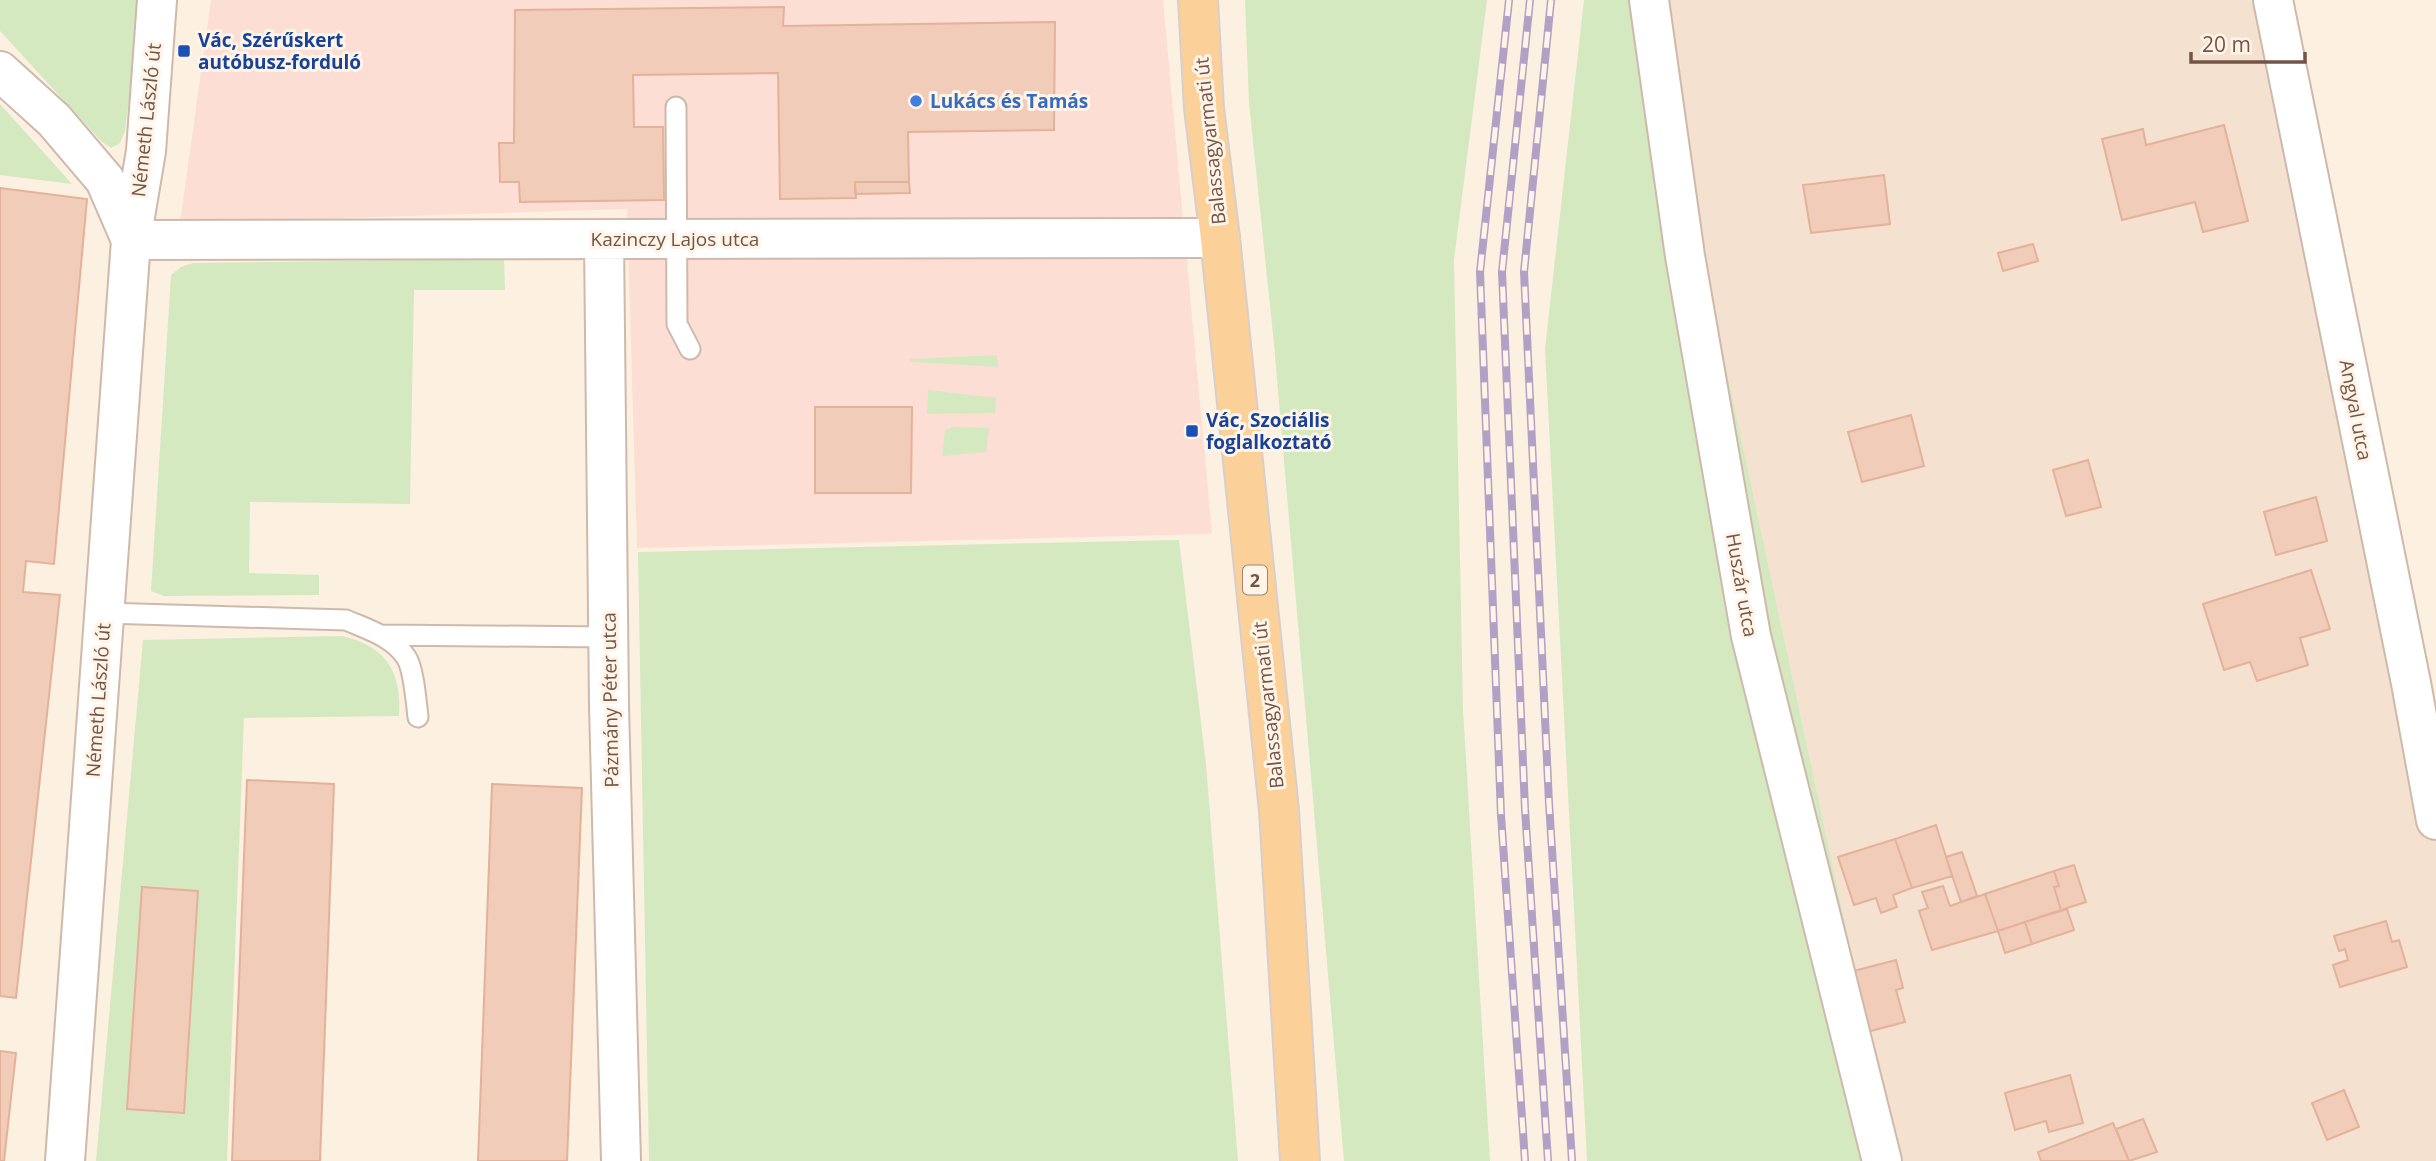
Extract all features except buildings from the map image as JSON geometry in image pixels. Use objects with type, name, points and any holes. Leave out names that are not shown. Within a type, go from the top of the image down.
[{"type":"main road","name":"Balassagyarmati út","points":[[1198,0],[1204,108],[1220,238],[1279,811],[1300,1161]]},
{"type":"street","name":"Németh László út","points":[[65,1161],[131,240],[146,151],[158,0]]},
{"type":"street","name":"Huszár utca","points":[[1649,0],[1685,256],[1751,636],[1882,1161]]},
{"type":"street","name":"Angyal utca","points":[[2273,0],[2409,669],[2436,820]]},
{"type":"street","name":"Németh László út","points":[[0,71],[54,120],[105,180],[131,240]]},
{"type":"street","name":"Kazinczy Lajos utca","points":[[131,240],[1220,238]]},
{"type":"street","name":"Pázmány Péter utca","points":[[604,239],[609,637],[621,1161]]},
{"type":"lane","points":[[676,107],[677,324],[690,349]]},
{"type":"lane","points":[[104,613],[346,620],[382,635],[407,658],[418,717]]},
{"type":"lane","points":[[382,635],[609,637]]},
{"type":"shaded area","points":[[211,0],[1163,0],[1212,534],[637,548],[627,209],[180,223]]},
{"type":"shaded area","points":[[1652,0],[2292,0],[2436,725],[2436,1161],[1896,1161],[1675,129]]},
{"type":"green space","points":[[0,0],[141,0],[125,131],[120,143],[111,148],[101,141],[0,31]]},
{"type":"green space","points":[[1245,0],[1487,0],[1454,260],[1463,709],[1490,1161],[1344,1161],[1274,344],[1249,103]]},
{"type":"green space","points":[[1584,0],[1652,0],[1675,129],[1896,1161],[1587,1161],[1545,349]]},
{"type":"green space","points":[[0,104],[72,184],[0,175]]},
{"type":"green space","points":[[504,259],[505,290],[414,290],[410,504],[250,502],[249,573],[319,575],[319,595],[164,596],[151,591],[171,275],[181,267],[193,263]]},
{"type":"green space","points":[[997,355],[998,367],[911,362],[910,359]]},
{"type":"green space","points":[[928,390],[996,398],[995,413],[927,414]]},
{"type":"green space","points":[[952,427],[989,428],[986,452],[942,456],[945,430]]},
{"type":"green space","points":[[1179,540],[1206,764],[1238,1161],[649,1161],[638,552]]},
{"type":"green space","points":[[342,636],[370,647],[388,663],[398,686],[399,716],[244,718],[227,1161],[96,1161],[143,640]]},
{"type":"railway","points":[[1509,0],[1480,272],[1501,815],[1525,1161]]},
{"type":"railway","points":[[1530,0],[1502,272],[1525,809],[1548,1161]]},
{"type":"railway","points":[[1551,0],[1524,272],[1549,803],[1572,1161]]},
{"type":"place","name":"Vác, Szérűskert autóbusz-forduló","points":[[184,51]]},
{"type":"place","name":"Lukács és Tamás","points":[[916,101]]},
{"type":"place","name":"Vác, Szociális foglalkoztató","points":[[1192,431]]}]
